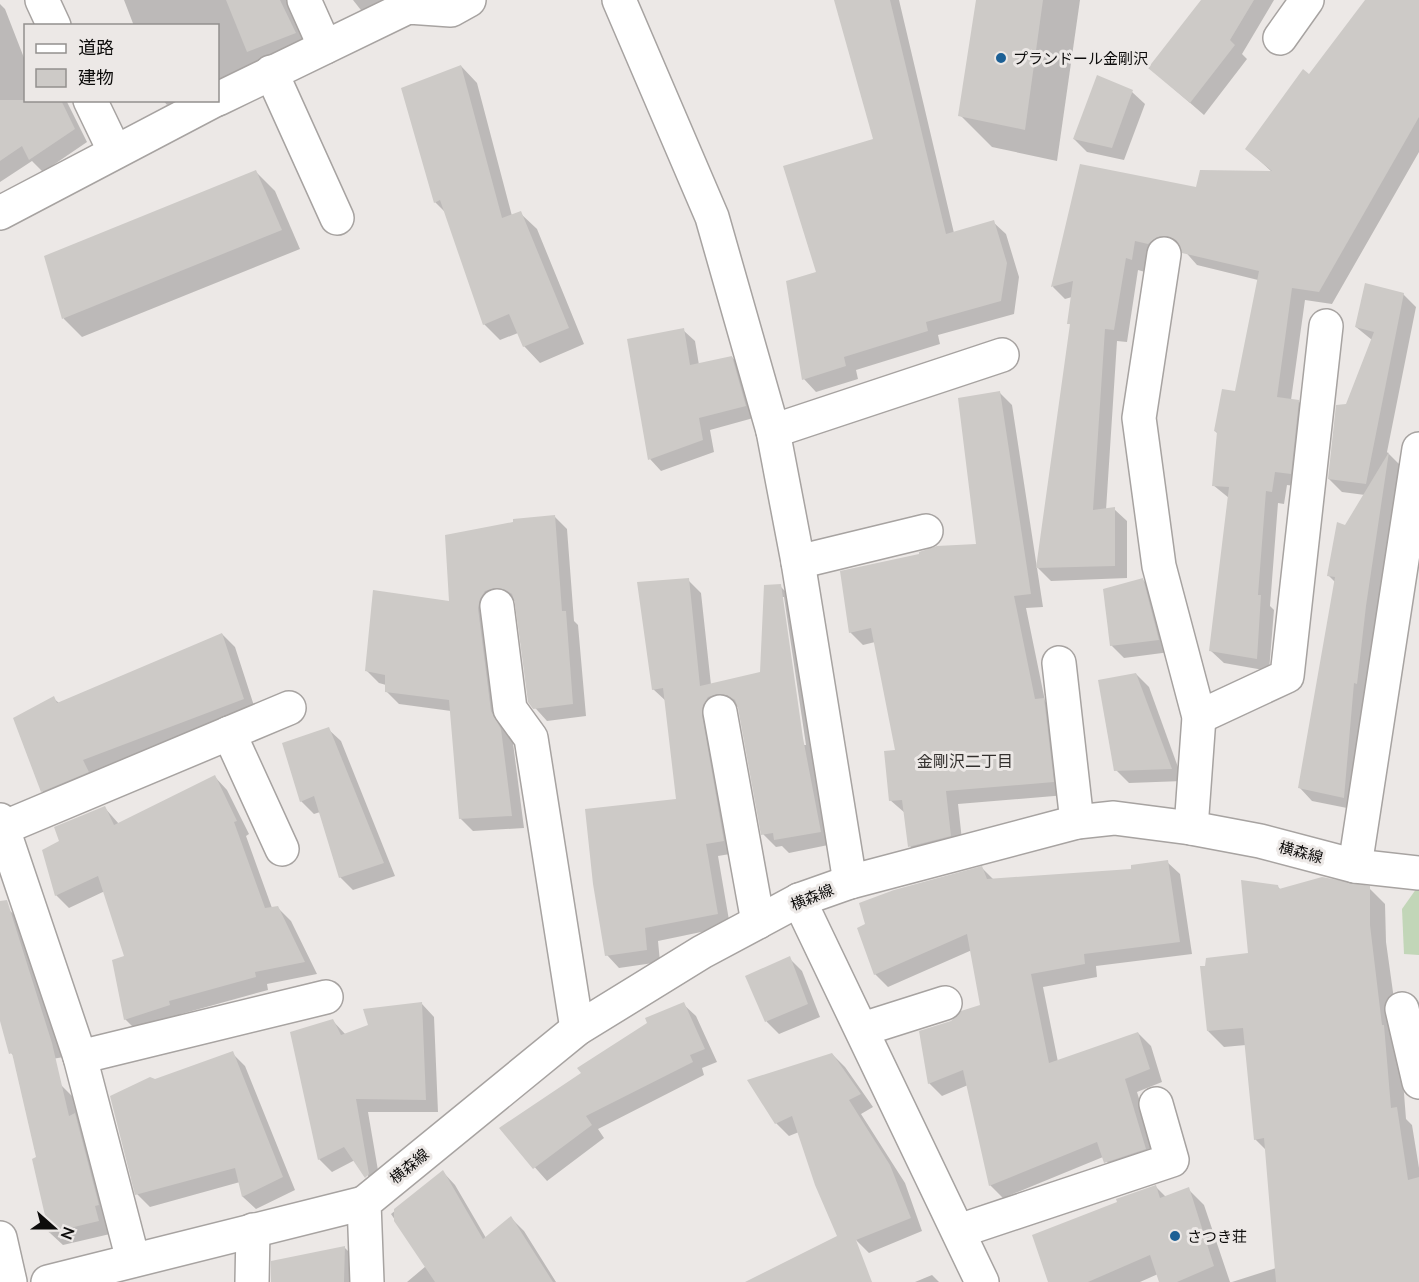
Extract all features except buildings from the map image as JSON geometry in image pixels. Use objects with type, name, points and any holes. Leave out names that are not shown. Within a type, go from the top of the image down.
[{"type":"street","points":[[42,0],[53,24]]},
{"type":"street","points":[[304,0],[325,47]]},
{"type":"street","points":[[219,98],[408,7],[451,10],[469,0]]},
{"type":"street","points":[[620,0],[712,217],[773,431],[798,562],[850,882]]},
{"type":"street","points":[[1280,38],[1307,0]]},
{"type":"street","points":[[271,72],[337,219]]},
{"type":"street","points":[[91,102],[115,152]]},
{"type":"street","points":[[0,213],[212,102]]},
{"type":"street","points":[[1164,254],[1139,418],[1159,566],[1199,717],[1191,828]]},
{"type":"street","points":[[1199,717],[1287,676],[1326,326]]},
{"type":"street","points":[[773,431],[1002,355]]},
{"type":"street","points":[[1355,866],[1419,449]]},
{"type":"street","points":[[798,562],[926,531]]},
{"type":"street","points":[[497,606],[510,709],[531,738],[577,1029]]},
{"type":"street","points":[[1059,663],[1077,822]]},
{"type":"street","points":[[133,1260],[80,1057],[6,862],[2,824],[289,708]]},
{"type":"street","points":[[720,712],[758,922]]},
{"type":"street","points":[[229,733],[282,849]]},
{"type":"street","name":"横森線","points":[[364,1203],[577,1029],[702,952],[799,900],[850,882],[1077,822],[1114,818],[1191,828],[1260,841],[1355,866],[1419,873]]},
{"type":"street","points":[[799,900],[863,1029],[982,1282]]},
{"type":"street","points":[[80,1057],[326,997]]},
{"type":"street","points":[[863,1029],[945,1003]]},
{"type":"street","points":[[1402,1009],[1419,1082]]},
{"type":"street","points":[[959,1231],[1172,1160],[1156,1104]]},
{"type":"street","points":[[48,1282],[364,1203],[367,1282]]},
{"type":"street","points":[[252,1282],[253,1230]]},
{"type":"street","points":[[0,1238],[10,1282]]},
{"type":"green space","points":[[1419,885],[1419,955],[1404,954],[1402,909]]},
{"type":"place","name":"プランドール金剛沢","points":[[1001,58]]},
{"type":"place","name":"さつき荘","points":[[1175,1236]]},
{"type":"district","name":"金剛沢二丁目","points":[[965,761]]}]
